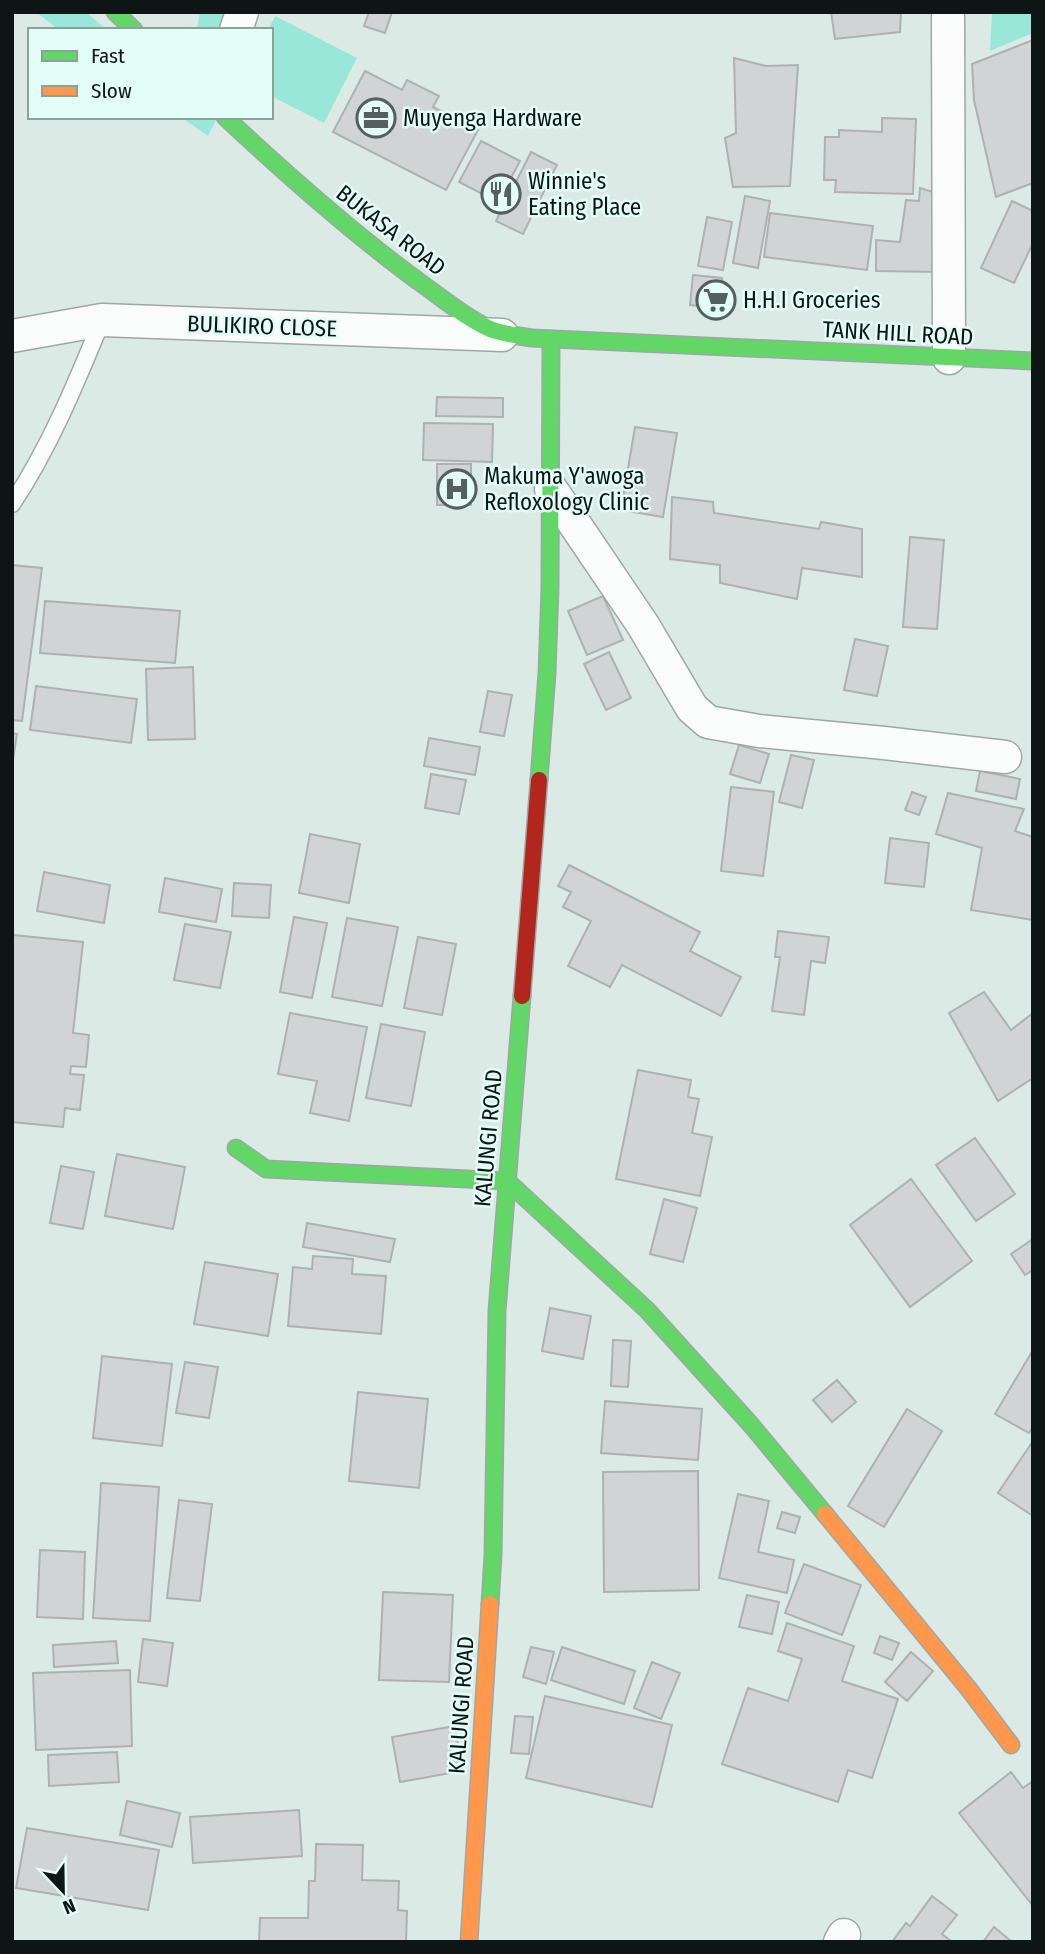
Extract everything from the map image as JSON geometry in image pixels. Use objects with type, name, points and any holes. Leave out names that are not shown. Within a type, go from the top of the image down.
[{"type":"street","points":[[116,12],[132,28]]},
{"type":"street","points":[[948,12],[949,358]]},
{"type":"street","name":"BUKASA ROAD","points":[[227,119],[309,196],[449,303],[489,328],[513,336],[551,339]]},
{"type":"street","name":"BULIKIRO CLOSE","points":[[12,336],[102,320],[513,336]]},
{"type":"street","name":"TANK HILL ROAD","points":[[551,339],[1033,361]]},
{"type":"street","name":"KALUNGI ROAD","points":[[469,1942],[494,1555],[497,1311],[547,673],[551,339]]},
{"type":"street","points":[[551,489],[643,625],[692,708],[708,722],[759,731],[1005,757]]},
{"type":"street","points":[[236,1148],[266,1169],[507,1181],[647,1310],[696,1363],[848,1541],[1011,1745]]},
{"type":"lane","points":[[12,504],[26,484],[71,397],[102,320]]},
{"type":"green space","points":[[36,12],[86,12],[105,28],[56,28]]},
{"type":"green space","points":[[200,12],[230,12],[226,28],[197,28]]},
{"type":"green space","points":[[992,12],[1033,12],[1033,33],[990,51]]},
{"type":"green space","points":[[275,16],[357,58],[324,123],[273,97],[273,28],[269,28]]},
{"type":"green space","points":[[184,119],[215,119],[208,136]]},
{"type":"building","points":[[369,12],[392,12],[385,33],[364,26]]},
{"type":"building","points":[[831,12],[901,12],[900,32],[835,39]]},
{"type":"building","points":[[1033,40],[1033,183],[996,197],[974,100],[972,64]]},
{"type":"building","points":[[734,58],[766,66],[798,65],[790,186],[733,187],[725,138],[736,133]]},
{"type":"building","points":[[365,71],[402,90],[407,80],[439,96],[433,107],[478,130],[446,190],[333,132]]},
{"type":"building","points":[[882,118],[916,119],[913,194],[835,192],[836,180],[824,180],[825,137],[839,137],[839,130],[882,132]]},
{"type":"building","points":[[481,141],[520,161],[498,202],[459,182]]},
{"type":"building","points":[[531,152],[557,165],[523,234],[496,221]]},
{"type":"building","points":[[920,188],[939,194],[939,272],[876,271],[876,240],[900,242],[906,200],[919,201]]},
{"type":"building","points":[[745,196],[770,201],[758,268],[733,263]]},
{"type":"building","points":[[1012,201],[1033,211],[1033,243],[1014,283],[981,268]]},
{"type":"building","points":[[770,213],[873,226],[867,270],[764,257]]},
{"type":"building","points":[[707,217],[732,222],[723,270],[698,266]]},
{"type":"building","points":[[693,275],[722,278],[720,308],[690,305]]},
{"type":"building","points":[[437,397],[503,398],[503,417],[436,416]]},
{"type":"building","points":[[424,423],[493,424],[492,462],[423,460]]},
{"type":"building","points":[[635,427],[677,433],[663,517],[621,510]]},
{"type":"building","points":[[437,464],[471,464],[471,505],[437,505]]},
{"type":"building","points":[[672,497],[713,502],[714,513],[819,529],[821,522],[862,529],[862,577],[802,568],[797,599],[720,583],[720,565],[670,559]]},
{"type":"building","points":[[910,537],[944,540],[937,629],[903,627]]},
{"type":"building","points":[[12,565],[42,568],[22,721],[12,720]]},
{"type":"building","points":[[603,596],[623,640],[587,655],[568,611]]},
{"type":"building","points":[[45,601],[180,611],[175,663],[40,653]]},
{"type":"building","points":[[855,639],[888,646],[877,696],[844,690]]},
{"type":"building","points":[[609,652],[631,698],[606,710],[584,664]]},
{"type":"building","points":[[193,667],[195,739],[148,740],[146,669]]},
{"type":"building","points":[[36,686],[137,699],[131,743],[30,730]]},
{"type":"building","points":[[488,691],[512,695],[504,736],[480,732]]},
{"type":"building","points":[[12,733],[17,734],[12,766]]},
{"type":"building","points":[[429,738],[480,747],[475,775],[424,766]]},
{"type":"building","points":[[739,745],[769,754],[760,783],[730,774]]},
{"type":"building","points":[[791,755],[814,760],[802,808],[779,802]]},
{"type":"building","points":[[980,771],[1020,779],[1016,799],[976,791]]},
{"type":"building","points":[[431,774],[466,780],[459,814],[425,808]]},
{"type":"building","points":[[731,787],[774,792],[763,876],[721,871]]},
{"type":"building","points":[[912,792],[926,797],[919,815],[905,810]]},
{"type":"building","points":[[948,793],[1024,809],[1015,831],[1033,837],[1033,920],[971,910],[982,848],[936,834]]},
{"type":"building","points":[[310,834],[360,844],[349,903],[299,893]]},
{"type":"building","points":[[890,838],[929,843],[924,887],[885,883]]},
{"type":"building","points":[[569,865],[700,932],[690,951],[741,977],[721,1016],[622,965],[610,987],[568,966],[591,921],[563,907],[571,892],[558,886]]},
{"type":"building","points":[[44,872],[110,885],[104,923],[37,911]]},
{"type":"building","points":[[165,878],[222,889],[216,922],[159,912]]},
{"type":"building","points":[[234,883],[271,885],[269,918],[232,916]]},
{"type":"building","points":[[294,917],[327,923],[312,998],[280,992]]},
{"type":"building","points":[[347,918],[398,927],[382,1006],[332,997]]},
{"type":"building","points":[[185,924],[231,932],[220,988],[174,980]]},
{"type":"building","points":[[778,931],[829,937],[825,963],[811,961],[804,1015],[772,1011],[780,957],[775,957]]},
{"type":"building","points":[[13,935],[83,942],[73,1033],[89,1035],[86,1067],[71,1066],[70,1074],[84,1075],[80,1110],[65,1108],[63,1127],[12,1122]]},
{"type":"building","points":[[418,937],[456,944],[442,1015],[404,1008]]},
{"type":"building","points":[[984,992],[1011,1030],[1033,1013],[1033,1078],[998,1101],[949,1013]]},
{"type":"building","points":[[290,1013],[367,1027],[349,1121],[310,1113],[317,1081],[278,1074]]},
{"type":"building","points":[[381,1024],[425,1032],[411,1106],[366,1098]]},
{"type":"building","points":[[638,1070],[691,1080],[688,1097],[699,1099],[692,1133],[712,1137],[700,1196],[616,1179]]},
{"type":"building","points":[[975,1138],[1015,1194],[976,1221],[936,1165]]},
{"type":"building","points":[[117,1154],[185,1167],[173,1229],[105,1216]]},
{"type":"building","points":[[61,1166],[94,1172],[83,1229],[50,1223]]},
{"type":"building","points":[[911,1179],[972,1261],[910,1307],[850,1225]]},
{"type":"building","points":[[664,1199],[697,1208],[683,1262],[650,1254]]},
{"type":"building","points":[[307,1223],[395,1239],[390,1262],[303,1247]]},
{"type":"building","points":[[1033,1239],[1033,1270],[1025,1275],[1011,1254]]},
{"type":"building","points":[[313,1256],[353,1259],[352,1274],[386,1276],[381,1334],[288,1326],[293,1267],[312,1269]]},
{"type":"building","points":[[205,1262],[278,1274],[268,1336],[194,1324]]},
{"type":"building","points":[[550,1308],[591,1316],[583,1359],[542,1351]]},
{"type":"building","points":[[613,1340],[631,1341],[628,1387],[611,1386]]},
{"type":"building","points":[[1033,1350],[1033,1427],[1029,1433],[995,1414]]},
{"type":"building","points":[[102,1356],[172,1364],[162,1446],[93,1438]]},
{"type":"building","points":[[185,1362],[218,1367],[209,1418],[176,1413]]},
{"type":"building","points":[[837,1380],[856,1402],[832,1422],[813,1400]]},
{"type":"building","points":[[358,1392],[428,1399],[419,1488],[349,1481]]},
{"type":"building","points":[[605,1401],[702,1409],[698,1460],[601,1453]]},
{"type":"building","points":[[907,1409],[942,1431],[884,1527],[848,1506]]},
{"type":"building","points":[[1033,1441],[1033,1516],[998,1493]]},
{"type":"building","points":[[698,1471],[699,1590],[604,1592],[603,1472]]},
{"type":"building","points":[[101,1483],[159,1487],[150,1621],[93,1618]]},
{"type":"building","points":[[738,1494],[769,1501],[758,1552],[794,1560],[787,1593],[719,1578]]},
{"type":"building","points":[[179,1500],[212,1504],[200,1601],[167,1598]]},
{"type":"building","points":[[782,1512],[800,1517],[795,1533],[777,1528]]},
{"type":"building","points":[[40,1550],[85,1552],[83,1619],[37,1617]]},
{"type":"building","points":[[804,1564],[861,1585],[842,1635],[785,1613]]},
{"type":"building","points":[[383,1592],[453,1595],[449,1682],[379,1680]]},
{"type":"building","points":[[747,1595],[779,1602],[772,1634],[739,1627]]},
{"type":"building","points":[[787,1623],[854,1646],[842,1681],[898,1699],[872,1778],[848,1770],[838,1802],[722,1764],[748,1688],[788,1701],[802,1659],[778,1651]]},
{"type":"building","points":[[880,1636],[899,1643],[892,1660],[874,1653]]},
{"type":"building","points":[[143,1639],[173,1643],[167,1686],[138,1682]]},
{"type":"building","points":[[116,1641],[118,1663],[54,1667],[53,1645]]},
{"type":"building","points":[[531,1647],[554,1652],[546,1684],[523,1677]]},
{"type":"building","points":[[562,1647],[635,1671],[624,1704],[551,1680]]},
{"type":"building","points":[[911,1652],[933,1671],[907,1701],[885,1682]]},
{"type":"building","points":[[652,1662],[680,1673],[661,1719],[634,1708]]},
{"type":"building","points":[[130,1670],[132,1746],[36,1750],[33,1673]]},
{"type":"building","points":[[545,1696],[672,1725],[652,1807],[526,1778]]},
{"type":"building","points":[[515,1716],[533,1717],[529,1754],[511,1753]]},
{"type":"building","points":[[455,1726],[462,1771],[400,1782],[392,1737]]},
{"type":"building","points":[[117,1752],[119,1782],[49,1786],[48,1755]]},
{"type":"building","points":[[1011,1772],[1023,1788],[1033,1781],[1033,1906],[959,1813]]},
{"type":"building","points":[[127,1801],[180,1813],[172,1847],[120,1835]]},
{"type":"building","points":[[299,1810],[302,1856],[193,1863],[190,1817]]},
{"type":"building","points":[[27,1828],[159,1850],[148,1910],[16,1888]]},
{"type":"building","points":[[316,1844],[363,1845],[362,1880],[399,1881],[398,1910],[407,1911],[406,1942],[259,1942],[260,1918],[308,1918],[309,1881],[315,1881]]},
{"type":"building","points":[[932,1896],[957,1915],[942,1934],[952,1942],[892,1942],[906,1923],[910,1926]]},
{"type":"building","points":[[994,1927],[1012,1942],[983,1942]]},
{"type":"traffic: fast","points":[[115,12],[132,28]]},
{"type":"traffic: fast","points":[[227,119],[368,242],[462,313],[495,331],[532,338],[1033,361]]},
{"type":"traffic: fast","points":[[539,780],[550,588],[551,339]]},
{"type":"traffic: fast","points":[[490,1604],[497,1311],[522,996]]},
{"type":"traffic: fast","points":[[236,1148],[266,1169],[507,1181],[647,1310],[752,1426],[825,1514]]},
{"type":"traffic: slow","points":[[825,1514],[968,1688],[1011,1745]]},
{"type":"traffic: slow","points":[[469,1942],[490,1604]]},
{"type":"traffic: jam","points":[[522,996],[539,780]]},
{"type":"place","name":"Muyenga Hardware","points":[[376,118]]},
{"type":"place","name":"Winnie's Eating Place","points":[[501,194]]},
{"type":"place","name":"H.H.I Groceries","points":[[716,300]]},
{"type":"place","name":"Makuma Y'awoga Refloxology Clinic","points":[[457,489]]}]
